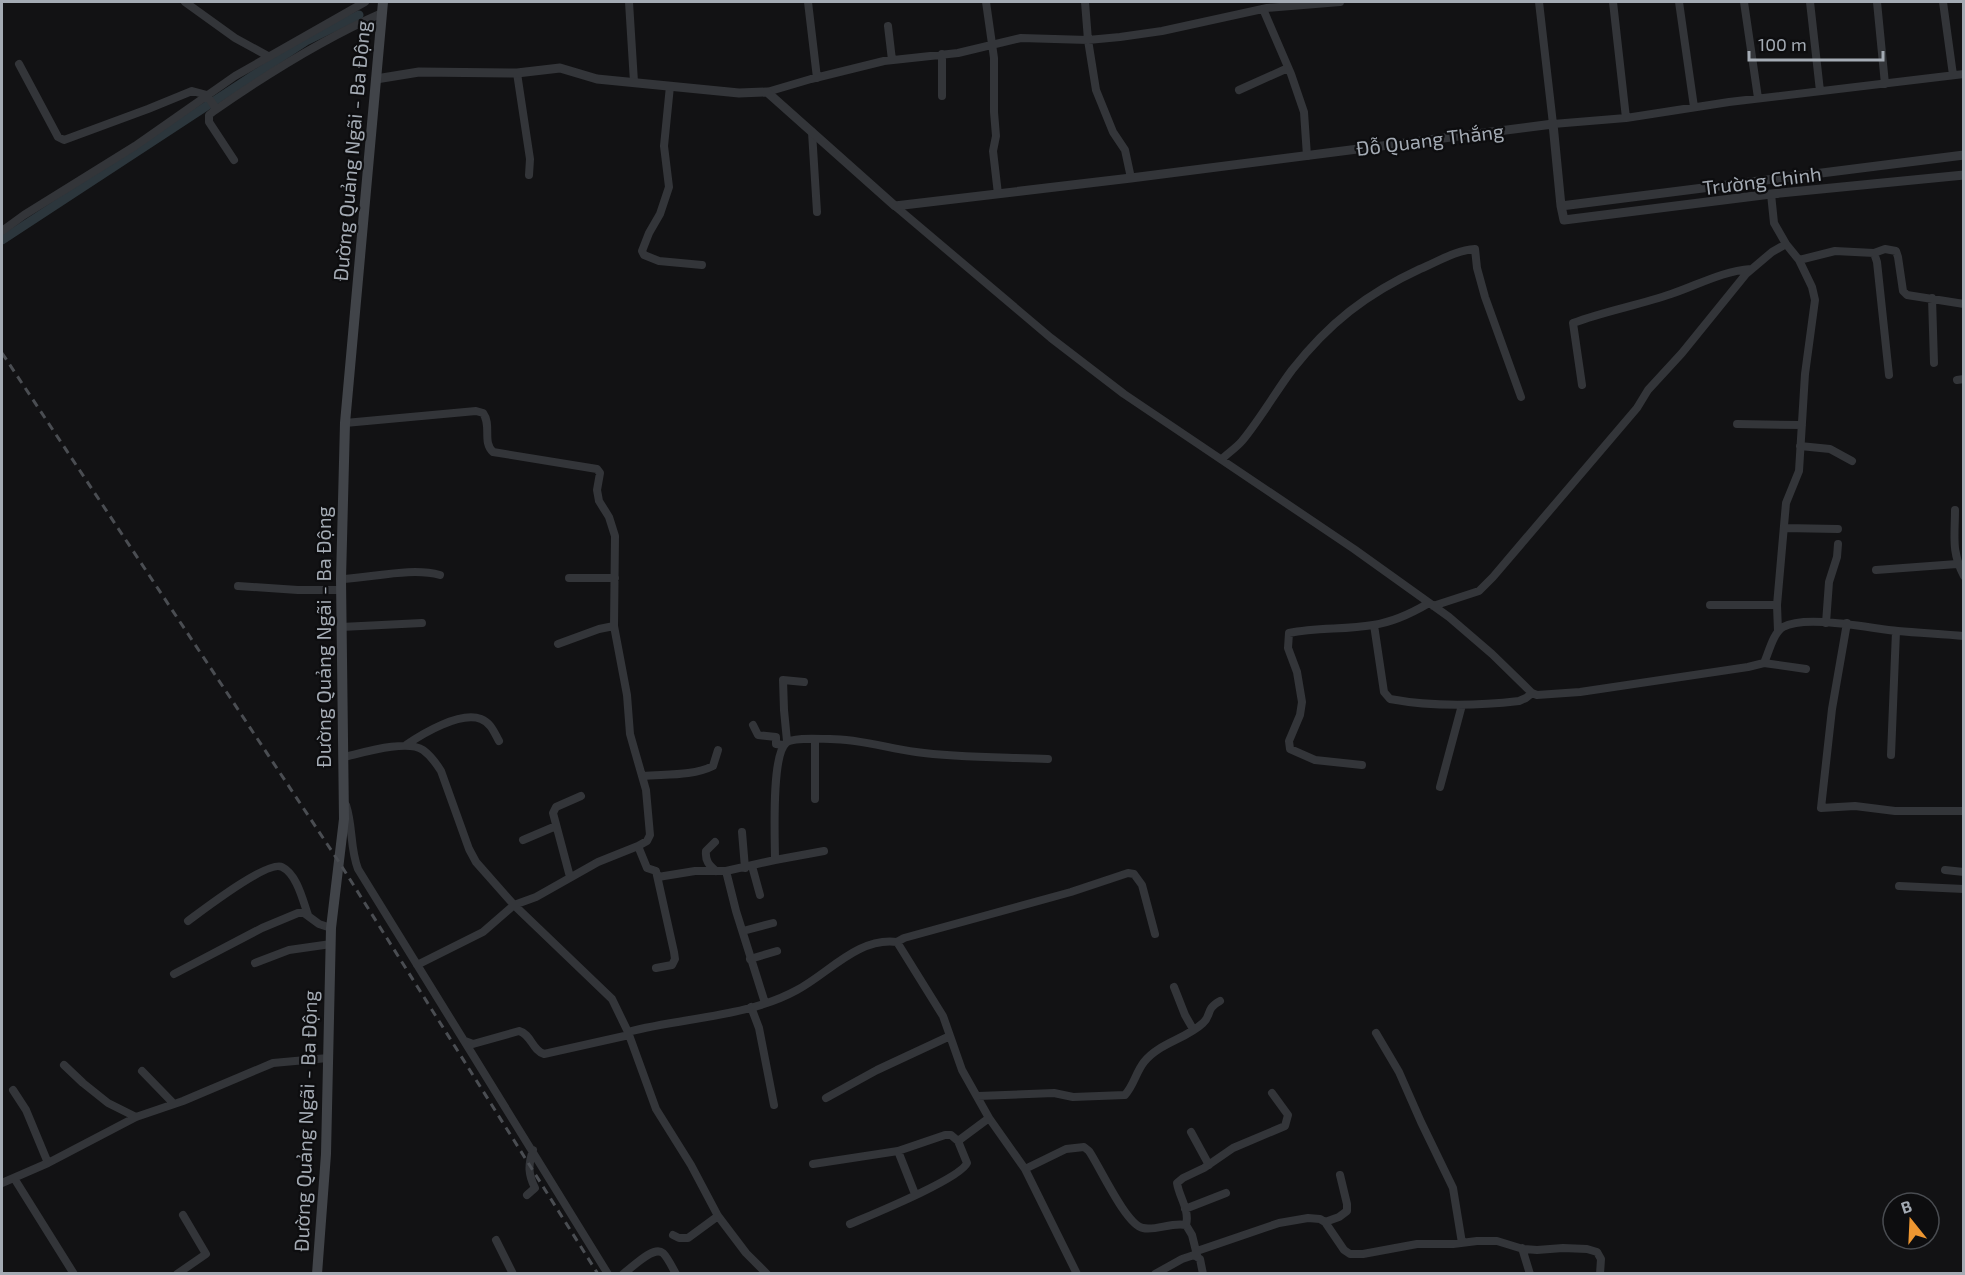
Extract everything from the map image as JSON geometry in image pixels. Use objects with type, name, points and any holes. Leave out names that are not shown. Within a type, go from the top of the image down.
[{"type":"main road","name":"Đường Quảng Ngãi - Ba Động","points":[[317,1274],[326,1154],[331,928],[344,819],[341,584],[345,423],[382,2]]},
{"type":"street","points":[[185,2],[234,38],[268,56]]},
{"type":"street","points":[[234,160],[208,122],[212,102],[268,56],[365,2]]},
{"type":"street","points":[[629,2],[634,82]]},
{"type":"street","points":[[808,2],[817,78]]},
{"type":"street","points":[[986,2],[994,58],[996,136],[993,152],[998,194]]},
{"type":"street","points":[[1085,2],[1096,90],[1113,132],[1125,150],[1131,178]]},
{"type":"street","points":[[376,79],[419,72],[517,73],[560,68],[597,79],[739,93],[767,92],[892,60],[958,53],[1021,38],[1088,40],[1162,31],[1263,9],[1340,2]]},
{"type":"street","points":[[1539,2],[1561,206]]},
{"type":"street","points":[[1613,2],[1626,118]]},
{"type":"street","points":[[1679,2],[1694,107]]},
{"type":"street","points":[[1744,2],[1758,98]]},
{"type":"street","points":[[1810,2],[1820,91]]},
{"type":"street","points":[[1877,2],[1885,84]]},
{"type":"street","points":[[1943,2],[1953,75]]},
{"type":"street","points":[[1263,9],[1304,112],[1307,156]]},
{"type":"street","points":[[2,231],[135,146],[212,102],[292,61],[355,25],[382,14]]},
{"type":"street","points":[[888,26],[892,60]]},
{"type":"street","points":[[942,54],[942,96]]},
{"type":"street","points":[[19,64],[58,137],[64,140],[192,91],[212,102]]},
{"type":"street","points":[[1239,90],[1288,68]]},
{"type":"street","points":[[517,73],[530,159],[529,175]]},
{"type":"street","name":"Đỗ Quang Thắng","points":[[896,206],[1553,124],[1626,118],[1758,98],[1964,74]]},
{"type":"street","points":[[670,86],[664,146],[669,187],[660,214],[642,251],[644,255],[659,261],[702,265]]},
{"type":"street","points":[[767,92],[1051,338],[1124,394],[1222,459],[1449,617],[1532,693],[1537,695],[1580,692],[1764,663],[1806,669]]},
{"type":"street","points":[[813,132],[817,212]]},
{"type":"street","name":"Trường Chinh","points":[[1964,155],[1561,206],[1564,220],[1771,194],[1964,175]]},
{"type":"street","points":[[1764,663],[1778,631],[1777,605],[1786,503],[1799,471],[1805,374],[1815,300],[1812,287],[1799,260],[1786,244],[1774,223],[1771,194]]},
{"type":"street","points":[[1362,765],[1315,760],[1290,749],[1289,741],[1300,715],[1302,702],[1297,672],[1288,648],[1289,633],[1374,625],[1410,614],[1431,604],[1479,591],[1637,408],[1648,390],[1682,353],[1751,269],[1786,244]]},
{"type":"street","points":[[1222,459],[1241,442],[1291,372],[1333,323],[1379,289],[1445,258],[1470,250],[1475,249],[1477,268],[1485,297],[1521,397]]},
{"type":"street","points":[[1799,260],[1835,251],[1874,253],[1886,249],[1896,251],[1903,291],[1912,296],[1964,304]]},
{"type":"street","points":[[1874,253],[1877,262],[1889,375]]},
{"type":"street","points":[[1582,384],[1573,323],[1601,313],[1655,300],[1734,270],[1751,269]]},
{"type":"street","points":[[1932,298],[1934,363]]},
{"type":"street","points":[[345,423],[476,411],[485,416],[488,424],[488,442],[490,449],[494,452],[597,470],[600,473],[597,490],[599,501],[609,517],[615,536],[614,626],[627,695],[630,734],[643,776],[650,835],[647,841],[638,846],[570,877],[537,897],[514,905],[483,932],[417,965]]},
{"type":"street","points":[[1737,424],[1802,425]]},
{"type":"street","points":[[1800,446],[1830,449],[1852,461]]},
{"type":"street","points":[[1955,510],[1954,551],[1957,564],[1964,576]]},
{"type":"street","points":[[1784,528],[1838,529]]},
{"type":"street","points":[[1826,623],[1829,582],[1837,558],[1838,544]]},
{"type":"street","points":[[1876,570],[1957,564]]},
{"type":"street","points":[[238,586],[298,590],[406,574],[440,575]]},
{"type":"street","points":[[569,579],[615,578]]},
{"type":"street","points":[[1710,605],[1777,605]]},
{"type":"street","points":[[341,627],[422,622]]},
{"type":"street","points":[[1778,631],[1785,626],[1795,624],[1847,623],[1896,631],[1964,636]]},
{"type":"street","points":[[1847,623],[1832,709],[1821,808],[1855,806],[1895,811],[1964,811]]},
{"type":"street","points":[[1374,625],[1380,670],[1386,696],[1390,699],[1403,702],[1462,705],[1519,701],[1532,693]]},
{"type":"street","points":[[558,644],[614,626]]},
{"type":"street","points":[[1890,755],[1896,631]]},
{"type":"street","points":[[775,860],[774,809],[778,767],[785,743],[783,680],[804,682]]},
{"type":"street","points":[[1440,787],[1462,705]]},
{"type":"street","points":[[405,746],[432,729],[470,717],[488,723],[499,741]]},
{"type":"street","points":[[753,725],[758,735],[776,738],[776,744],[795,739],[833,739],[956,756],[1048,759]]},
{"type":"street","points":[[815,740],[815,799]]},
{"type":"street","points":[[344,757],[405,746],[421,748],[434,760],[441,771],[469,849],[476,862],[514,905],[612,999],[629,1033],[656,1109],[691,1165],[718,1216],[746,1252],[767,1274]]},
{"type":"street","points":[[643,776],[708,769],[714,766],[718,750]]},
{"type":"street","points":[[342,793],[352,826],[355,861],[358,869],[608,1274]]},
{"type":"street","points":[[570,877],[556,826],[554,809],[581,796]]},
{"type":"street","points":[[523,840],[556,826]]},
{"type":"street","points":[[742,832],[748,867],[760,895]]},
{"type":"street","points":[[715,842],[706,851],[705,857],[708,864],[716,871]]},
{"type":"street","points":[[638,846],[647,868],[656,872],[658,877],[675,959],[672,965],[656,968]]},
{"type":"street","points":[[658,877],[695,871],[726,871],[824,851]]},
{"type":"street","points":[[188,921],[249,879],[276,866],[289,871],[308,915]]},
{"type":"street","points":[[1945,870],[1964,872]]},
{"type":"street","points":[[726,871],[750,959],[765,1003]]},
{"type":"street","points":[[465,1041],[473,1044],[519,1031],[524,1032],[539,1052],[544,1054],[751,1007],[799,990],[824,971],[863,948],[887,940],[897,942],[1004,909],[1071,892],[1128,873],[1134,874],[1142,885],[1155,934]]},
{"type":"street","points":[[1899,886],[1964,889]]},
{"type":"street","points":[[174,974],[270,924],[298,913],[302,912],[319,924],[331,928]]},
{"type":"street","points":[[743,931],[772,924]]},
{"type":"street","points":[[897,942],[943,1016],[962,1070],[989,1118],[1025,1169],[1077,1274]]},
{"type":"street","points":[[255,963],[289,950],[331,944]]},
{"type":"street","points":[[750,959],[777,951]]},
{"type":"street","points":[[1174,987],[1193,1029]]},
{"type":"street","points":[[978,1096],[1053,1093],[1073,1097],[1125,1095],[1145,1060],[1203,1024],[1212,1006],[1220,1002]]},
{"type":"street","points":[[751,1007],[759,1028],[774,1105]]},
{"type":"street","points":[[1376,1033],[1399,1072],[1453,1188],[1462,1243]]},
{"type":"street","points":[[826,1098],[877,1070],[950,1035]]},
{"type":"street","points":[[2,1183],[48,1163],[136,1117],[174,1104],[273,1063],[328,1058]]},
{"type":"street","points":[[64,1065],[108,1103],[136,1117]]},
{"type":"street","points":[[142,1071],[174,1104]]},
{"type":"street","points":[[13,1090],[26,1110],[48,1163]]},
{"type":"street","points":[[1203,1274],[1192,1235],[1186,1225],[1185,1209],[1178,1183],[1233,1148],[1285,1126],[1288,1115],[1272,1093]]},
{"type":"street","points":[[958,1141],[989,1118]]},
{"type":"street","points":[[1191,1132],[1209,1165]]},
{"type":"street","points":[[813,1164],[898,1151],[945,1135],[951,1135],[958,1141],[967,1163],[966,1166],[942,1181],[850,1224]]},
{"type":"street","points":[[1025,1169],[1066,1149],[1083,1147],[1089,1151],[1116,1199],[1134,1224],[1146,1229],[1174,1224],[1186,1225]]},
{"type":"street","points":[[527,1195],[535,1188],[529,1174],[529,1162],[533,1150]]},
{"type":"street","points":[[898,1151],[915,1194]]},
{"type":"street","points":[[1325,1222],[1347,1211],[1340,1175]]},
{"type":"street","points":[[15,1178],[74,1274]]},
{"type":"street","points":[[1185,1209],[1226,1193]]},
{"type":"street","points":[[177,1274],[206,1254],[183,1215]]},
{"type":"street","points":[[673,1235],[688,1238],[718,1216]]},
{"type":"street","points":[[1155,1274],[1182,1259],[1279,1224],[1308,1218],[1325,1222],[1344,1250],[1350,1254],[1363,1254],[1417,1244],[1497,1241],[1537,1250],[1575,1249],[1597,1252],[1601,1259],[1600,1274]]},
{"type":"street","points":[[496,1240],[513,1274]]},
{"type":"street","points":[[1522,1248],[1530,1274]]},
{"type":"street","points":[[623,1274],[646,1255],[657,1251],[662,1252],[676,1274]]},
{"type":"waterway","points":[[2,240],[306,41],[359,15]]},
{"type":"railway","points":[[2,353],[339,862],[598,1274]]}]
